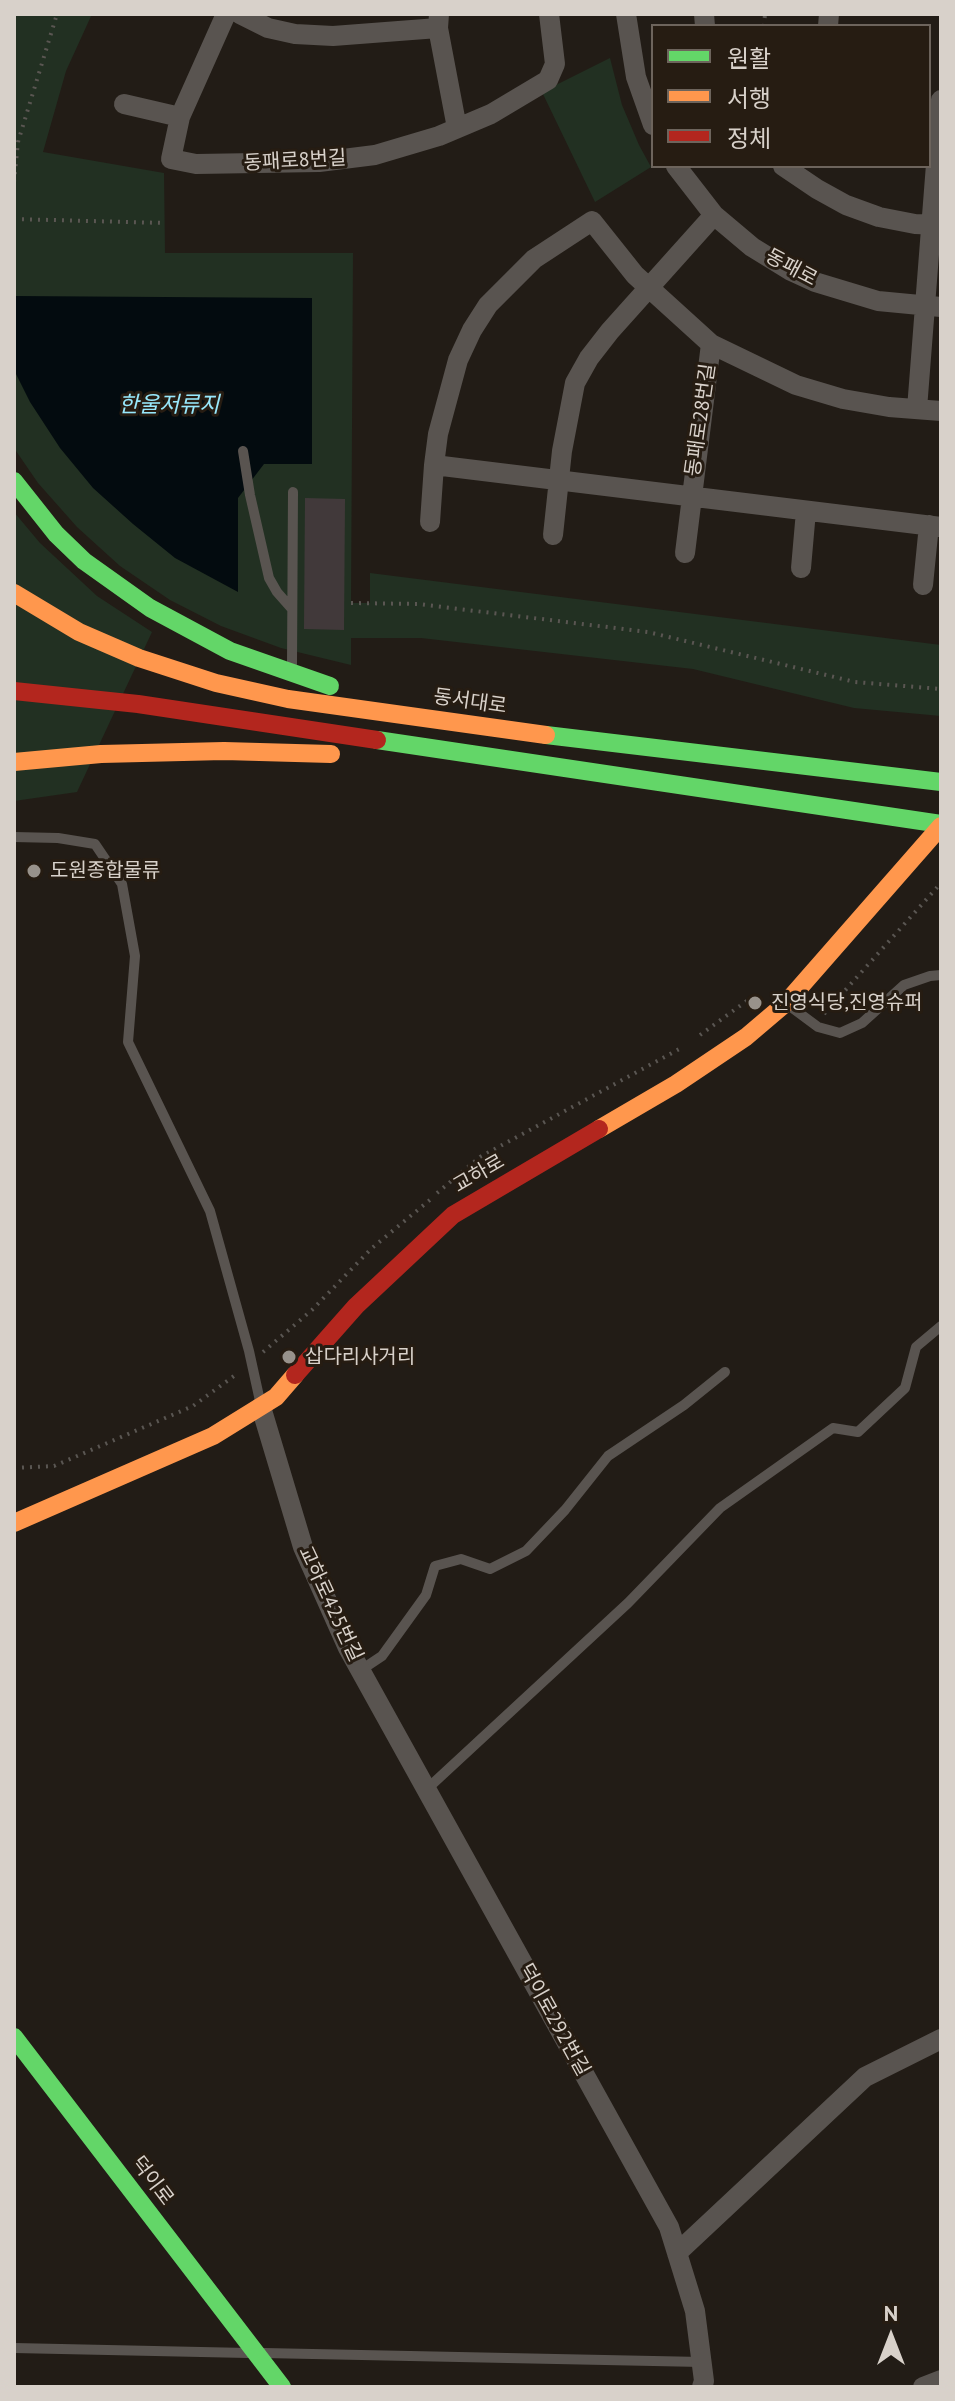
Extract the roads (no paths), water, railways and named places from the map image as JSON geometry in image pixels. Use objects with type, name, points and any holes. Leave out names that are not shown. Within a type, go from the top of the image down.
[{"type":"main road","points":[[14,481],[56,534],[117,586],[185,628],[230,651],[365,696],[547,735]]},
{"type":"main road","name":"동서대로","points":[[14,593],[109,646],[216,683],[288,699],[547,735],[941,782]]},
{"type":"main road","points":[[14,691],[138,704],[941,825]]},
{"type":"main road","points":[[14,762],[117,754],[224,751],[351,755],[763,798]]},
{"type":"main road","name":"교하로","points":[[14,1523],[213,1436],[276,1397],[356,1306],[453,1215],[676,1084],[746,1037],[786,1003],[941,825]]},
{"type":"main road","name":"덕이로","points":[[14,2037],[282,2387]]},
{"type":"street","name":"동패로8번길","points":[[226,14],[180,117],[171,159],[196,164],[319,162],[375,155],[457,128],[491,114],[548,80],[555,64],[549,14]]},
{"type":"street","points":[[240,14],[268,28],[295,34],[333,36],[439,21],[457,128]]},
{"type":"street","points":[[626,14],[636,77],[651,119]]},
{"type":"street","points":[[917,409],[933,306],[941,100]]},
{"type":"street","points":[[124,104],[180,117]]},
{"type":"street","name":"동패로","points":[[678,168],[714,215],[752,247],[815,282],[878,301],[933,306]]},
{"type":"street","points":[[786,168],[846,205],[879,217],[936,225]]},
{"type":"street","points":[[817,189],[819,168]]},
{"type":"street","points":[[553,535],[558,480],[575,383],[589,358],[714,215]]},
{"type":"street","name":"동패로28번길","points":[[430,522],[434,465],[448,390],[472,330],[488,305],[534,259],[592,221],[648,288],[711,344],[796,385],[843,399],[941,411]]},
{"type":"street","name":"동패로28번길","points":[[685,553],[711,344]]},
{"type":"street","name":"동패로28번길","points":[[434,465],[935,526],[923,585]]},
{"type":"street","points":[[801,568],[806,511]]},
{"type":"street","name":"교하로425번길","points":[[261,1407],[303,1547],[361,1670],[427,1789]]},
{"type":"street","name":"덕이로292번길","points":[[427,1789],[661,2213],[695,2311],[702,2387]]},
{"type":"street","points":[[677,2253],[865,2077],[941,2039]]},
{"type":"street","points":[[923,2387],[941,2380]]},
{"type":"lane","points":[[243,451],[269,578],[292,609]]},
{"type":"lane","points":[[292,674],[293,492]]},
{"type":"lane","points":[[14,837],[58,838],[95,844],[122,884],[135,956],[128,1042],[210,1211],[249,1351],[261,1407]]},
{"type":"lane","points":[[786,1003],[814,1024],[840,1033],[862,1023],[904,985],[941,975]]},
{"type":"lane","points":[[427,1789],[617,1613],[720,1508],[833,1428],[858,1432],[905,1388],[916,1347],[941,1326]]},
{"type":"lane","points":[[361,1670],[382,1656],[426,1595],[435,1566],[461,1559],[490,1569],[526,1551],[565,1510],[608,1456],[684,1405],[725,1372]]},
{"type":"lane","points":[[14,2348],[702,2362]]},
{"type":"water","name":"한울저류지","points":[[14,296],[312,298],[312,464],[264,464],[238,498],[238,592],[175,558],[93,488],[60,448],[30,402],[14,370]]},
{"type":"place","name":"도원종합물류","points":[[34,871]]},
{"type":"place","name":"진영식당,진영슈퍼","points":[[755,1003]]},
{"type":"place","name":"삽다리사거리","points":[[289,1357]]}]
